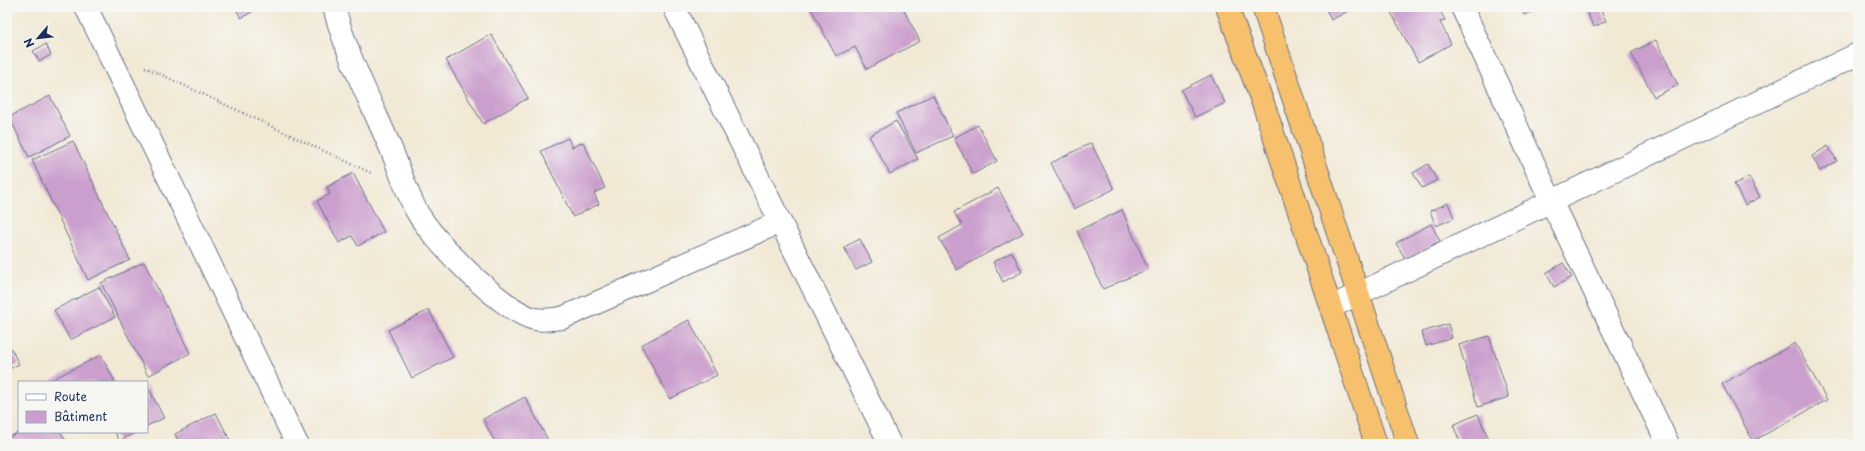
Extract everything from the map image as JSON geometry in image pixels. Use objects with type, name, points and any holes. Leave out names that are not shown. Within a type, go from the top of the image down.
[{"type":"highway","points":[[1226,7],[1264,106],[1376,444]]},
{"type":"highway","points":[[1263,7],[1408,444]]},
{"type":"street","points":[[86,7],[297,444]]},
{"type":"street","points":[[334,7],[362,85],[398,164],[416,210],[432,233],[454,258],[486,287],[514,309],[534,319],[562,318],[780,222]]},
{"type":"street","points":[[674,7],[890,444]]},
{"type":"street","points":[[1462,7],[1551,201],[1668,444]]},
{"type":"street","points":[[1331,307],[1858,54]]},
{"type":"path","points":[[107,51],[171,78],[258,121],[377,176]]},
{"type":"building","points":[[235,7],[261,7],[241,18]]},
{"type":"building","points":[[810,7],[902,7],[920,41],[867,69],[855,47],[836,56]]},
{"type":"building","points":[[1325,7],[1356,7],[1331,20]]},
{"type":"building","points":[[1388,7],[1438,7],[1445,20],[1440,22],[1451,44],[1418,62]]},
{"type":"building","points":[[1521,7],[1538,7],[1539,9],[1524,15]]},
{"type":"building","points":[[1584,7],[1599,7],[1606,21],[1594,27]]},
{"type":"building","points":[[491,34],[528,98],[483,124],[446,60]]},
{"type":"building","points":[[1656,40],[1678,85],[1654,97],[1631,53]]},
{"type":"building","points":[[46,44],[51,55],[39,61],[33,51]]},
{"type":"building","points":[[1211,75],[1225,103],[1195,117],[1181,90]]},
{"type":"building","points":[[933,95],[953,136],[916,153],[896,113]]},
{"type":"building","points":[[50,96],[70,136],[29,157],[9,117]]},
{"type":"building","points":[[896,121],[918,159],[890,174],[869,136]]},
{"type":"building","points":[[978,125],[997,161],[973,174],[954,138]]},
{"type":"building","points":[[568,138],[572,147],[583,142],[605,188],[594,193],[599,204],[573,217],[541,151]]},
{"type":"building","points":[[73,141],[130,260],[88,280],[32,160]]},
{"type":"building","points":[[1091,143],[1114,189],[1074,209],[1051,163]]},
{"type":"building","points":[[1828,146],[1837,161],[1820,171],[1812,156]]},
{"type":"building","points":[[1428,164],[1437,180],[1422,188],[1413,173]]},
{"type":"building","points":[[353,173],[384,232],[358,246],[352,236],[339,243],[317,201],[330,194],[327,187]]},
{"type":"building","points":[[1749,177],[1760,197],[1745,205],[1734,184]]},
{"type":"building","points":[[998,188],[1023,233],[957,270],[939,238],[962,225],[954,212]]},
{"type":"building","points":[[1448,203],[1454,218],[1436,226],[1430,211]]},
{"type":"building","points":[[1122,210],[1148,269],[1103,289],[1077,231]]},
{"type":"building","points":[[1431,224],[1440,241],[1406,260],[1396,243]]},
{"type":"building","points":[[860,239],[872,262],[856,270],[844,247]]},
{"type":"building","points":[[1012,252],[1022,272],[1003,282],[993,262]]},
{"type":"building","points":[[144,262],[190,353],[148,376],[101,283]]},
{"type":"building","points":[[1563,263],[1572,277],[1554,287],[1546,273]]},
{"type":"building","points":[[99,287],[115,317],[70,340],[54,310]]},
{"type":"building","points":[[429,310],[453,357],[412,378],[388,330]]},
{"type":"building","points":[[689,320],[717,375],[670,399],[641,345]]},
{"type":"building","points":[[1448,324],[1452,338],[1426,346],[1422,332]]},
{"type":"building","points":[[1489,336],[1509,397],[1478,407],[1459,345]]},
{"type":"building","points":[[7,341],[19,364],[7,370]]},
{"type":"building","points":[[1795,343],[1827,400],[1753,441],[1722,384]]},
{"type":"building","points":[[101,355],[114,381],[52,381]]},
{"type":"building","points":[[148,387],[164,418],[148,426]]},
{"type":"building","points":[[525,397],[550,444],[496,444],[483,419]]},
{"type":"building","points":[[216,413],[232,444],[180,444],[175,434]]},
{"type":"building","points":[[1478,414],[1491,444],[1461,444],[1453,425]]},
{"type":"building","points":[[18,433],[62,433],[67,444],[10,444],[7,438]]},
{"type":"building","points":[[115,433],[134,433],[119,441]]}]
